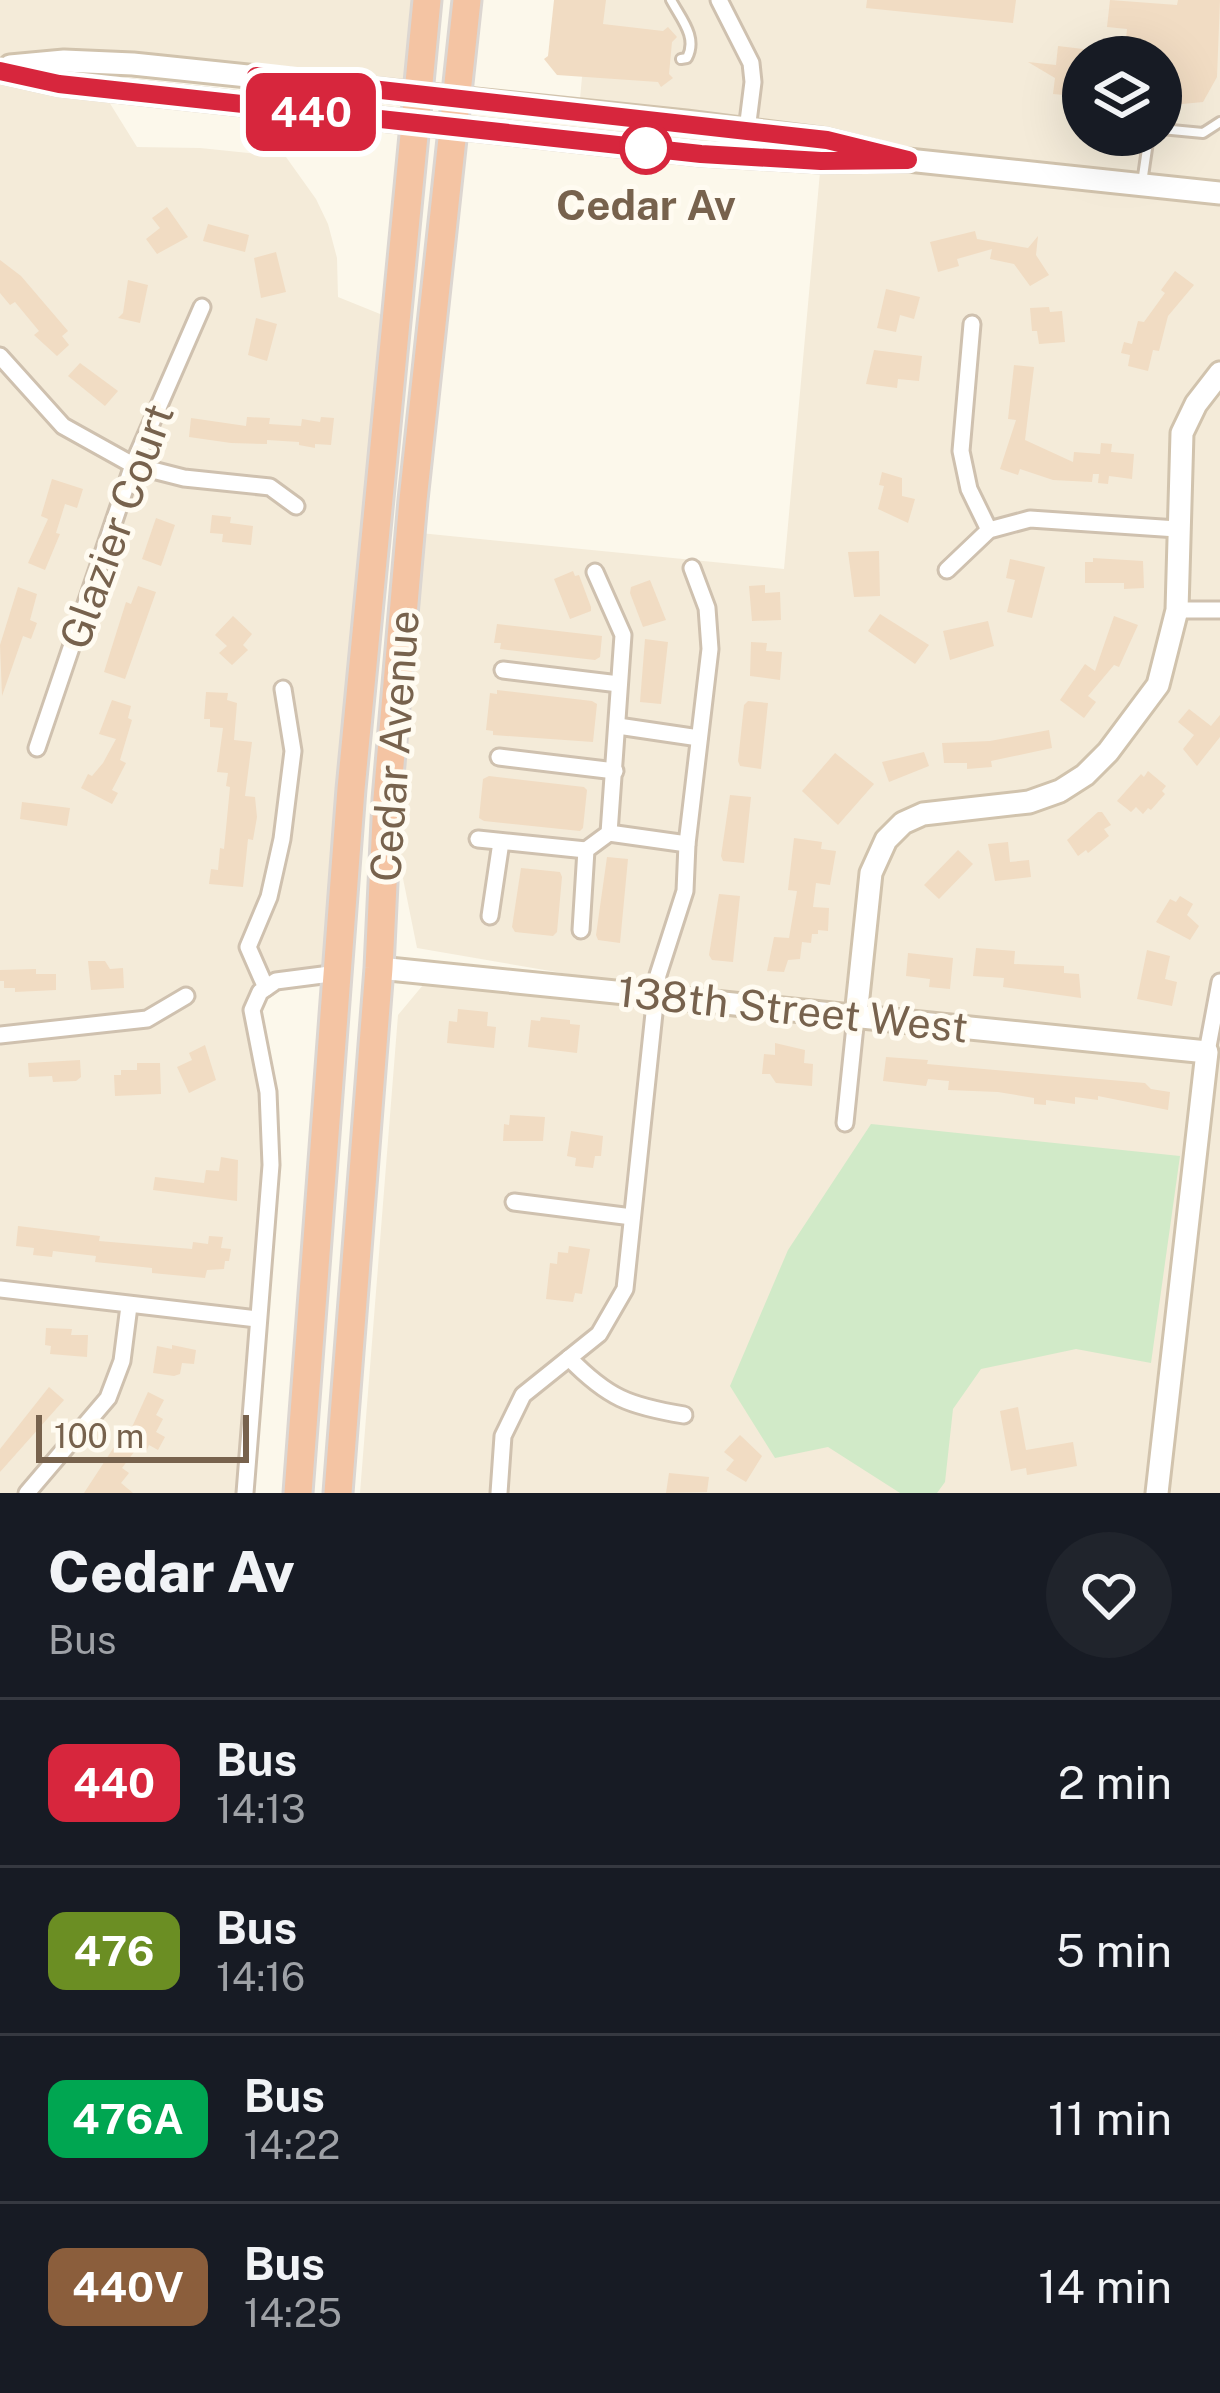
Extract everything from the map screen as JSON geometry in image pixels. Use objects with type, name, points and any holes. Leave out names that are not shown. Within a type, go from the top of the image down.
[{"type":"highway","name":"Cedar Avenue","points":[[298,1493],[377,497],[427,0]]},
{"type":"highway","name":"Cedar Avenue","points":[[338,1493],[411,516],[467,0]]},
{"type":"street","points":[[719,0],[751,63],[747,130]]},
{"type":"street","points":[[0,69],[64,61],[133,64],[747,130],[827,140],[908,160]]},
{"type":"street","points":[[0,69],[59,84],[701,154],[908,160],[1220,193]]},
{"type":"street","name":"Glazier Court","points":[[37,748],[133,465],[202,307]]},
{"type":"street","points":[[973,323],[962,451],[969,489],[989,530]]},
{"type":"street","points":[[0,358],[63,426],[133,465],[184,478],[270,488],[296,506]]},
{"type":"street","points":[[845,1123],[871,873],[886,840],[923,814],[1029,802],[1060,791],[1108,752],[1158,685],[1177,610],[1182,433],[1196,404],[1220,373]]},
{"type":"street","points":[[947,570],[989,530],[1030,519],[1177,529]]},
{"type":"street","points":[[499,1493],[503,1436],[523,1395],[599,1334],[625,1289],[661,959],[683,905],[711,635],[692,568]]},
{"type":"street","points":[[595,572],[623,635],[609,833]]},
{"type":"street","points":[[1177,610],[1220,610]]},
{"type":"street","points":[[502,670],[619,684]]},
{"type":"street","points":[[271,984],[248,947],[269,897],[282,839],[292,751],[283,689]]},
{"type":"street","points":[[618,726],[700,738]]},
{"type":"street","points":[[499,757],[615,771]]},
{"type":"street","points":[[478,839],[586,850],[609,833],[687,844]]},
{"type":"street","points":[[490,916],[501,842]]},
{"type":"street","points":[[581,930],[586,850]]},
{"type":"street","name":"138th Street West","points":[[380,968],[1207,1052]]},
{"type":"street","points":[[245,1493],[271,1165],[268,1092],[252,1010],[271,984],[338,973]]},
{"type":"street","points":[[1157,1493],[1207,1052],[1220,982]]},
{"type":"street","points":[[0,1035],[147,1019],[186,996]]},
{"type":"street","points":[[514,1202],[632,1216]]},
{"type":"street","points":[[0,1288],[257,1319]]},
{"type":"street","points":[[27,1493],[108,1398],[122,1361],[129,1306]]},
{"type":"street","points":[[569,1358],[601,1390],[636,1407],[684,1415]]},
{"type":"lane","points":[[671,0],[691,37],[692,49],[681,59]]},
{"type":"lane","points":[[1182,132],[1203,133],[1220,122]]},
{"type":"lane","points":[[1142,184],[1146,156]]},
{"type":"shaded area","points":[[0,0],[428,0],[418,93],[117,63],[121,49],[101,89],[137,147],[286,157],[328,224],[337,258],[338,297],[395,320],[338,973],[276,981],[252,1010],[268,1092],[246,1493],[0,1493]]},
{"type":"shaded area","points":[[589,0],[1220,0],[1220,1493],[360,1493],[398,1015],[423,985],[702,997],[417,948],[387,799],[410,532],[784,569],[821,161],[901,160],[579,110]]},
{"type":"green space","points":[[871,1124],[1180,1156],[1151,1363],[1076,1349],[981,1369],[953,1409],[945,1482],[937,1493],[900,1493],[828,1447],[775,1458],[730,1386],[788,1250]]},
{"type":"building","points":[[554,0],[606,0],[603,24],[663,31],[668,27],[677,37],[672,42],[669,74],[673,78],[661,87],[658,82],[557,75],[544,59]]},
{"type":"building","points":[[867,0],[1016,0],[1013,23],[866,8]]},
{"type":"building","points":[[1110,0],[1177,5],[1178,0],[1220,0],[1217,77],[1203,102],[1182,104],[1182,36],[1126,36],[1127,29],[1107,27]]},
{"type":"building","points":[[1058,46],[1062,46],[1062,95],[1053,94],[1055,78],[1028,62],[1056,65]]},
{"type":"building","points":[[167,207],[188,237],[157,254],[146,239],[160,228],[152,218]]},
{"type":"building","points":[[208,224],[249,235],[245,252],[203,241]]},
{"type":"building","points":[[975,231],[977,239],[1028,248],[1038,236],[1036,255],[1049,275],[1030,286],[1014,264],[990,259],[992,249],[957,259],[959,266],[938,272],[930,242]]},
{"type":"building","points":[[276,252],[286,292],[261,298],[254,258]]},
{"type":"building","points":[[0,260],[21,276],[68,331],[62,336],[69,345],[57,356],[34,335],[39,331],[15,302],[10,305],[0,293]]},
{"type":"building","points":[[1175,271],[1194,285],[1168,316],[1148,371],[1128,366],[1130,355],[1121,353],[1124,342],[1132,344],[1138,321],[1144,322]]},
{"type":"building","points":[[128,280],[148,285],[140,323],[118,318]]},
{"type":"building","points":[[886,289],[920,297],[914,319],[900,315],[896,332],[877,328]]},
{"type":"building","points":[[1049,307],[1050,312],[1062,311],[1065,342],[1039,344],[1037,331],[1032,331],[1030,308]]},
{"type":"building","points":[[256,318],[277,324],[267,361],[248,355]]},
{"type":"building","points":[[874,350],[922,356],[919,381],[898,379],[897,388],[866,384]]},
{"type":"building","points":[[80,363],[118,391],[105,406],[68,376]]},
{"type":"building","points":[[1014,365],[1034,367],[1025,440],[1073,462],[1074,452],[1100,454],[1101,443],[1112,444],[1111,452],[1134,454],[1132,479],[1109,476],[1108,484],[1098,483],[1099,474],[1093,474],[1092,482],[1053,480],[1020,469],[1018,475],[1000,469],[1016,420],[1008,419]]},
{"type":"building","points":[[247,417],[301,426],[302,419],[334,418],[331,445],[315,444],[315,448],[299,442],[231,443],[189,437],[191,418],[246,426]]},
{"type":"building","points":[[882,472],[902,478],[902,496],[915,499],[908,523],[878,509]]},
{"type":"building","points":[[52,479],[83,489],[77,508],[65,504],[56,533],[60,534],[45,570],[28,563],[48,519],[41,516]]},
{"type":"building","points":[[212,515],[253,526],[251,545],[222,542],[223,534],[210,533]]},
{"type":"building","points":[[156,518],[175,525],[161,566],[142,559]]},
{"type":"building","points":[[879,551],[880,596],[854,597],[848,552]]},
{"type":"building","points":[[1093,558],[1143,561],[1144,588],[1085,583],[1085,562]]},
{"type":"building","points":[[1010,559],[1045,567],[1032,618],[1007,612],[1015,580],[1006,578]]},
{"type":"building","points":[[573,571],[579,575],[591,611],[570,619],[554,579]]},
{"type":"building","points":[[650,580],[666,620],[643,627],[630,593],[631,587]]},
{"type":"building","points":[[765,585],[765,593],[780,592],[781,620],[752,621],[749,586]]},
{"type":"building","points":[[138,586],[156,592],[125,679],[104,672],[126,602],[131,604]]},
{"type":"building","points":[[18,587],[37,594],[30,620],[37,623],[31,639],[23,636],[2,696],[0,645]]},
{"type":"building","points":[[880,614],[929,645],[915,664],[868,631]]},
{"type":"building","points":[[233,616],[252,634],[243,645],[248,650],[232,665],[219,653],[227,646],[215,635]]},
{"type":"building","points":[[1114,616],[1138,625],[1119,667],[1114,665],[1088,696],[1096,702],[1084,718],[1060,700],[1085,664],[1095,671]]},
{"type":"building","points":[[988,621],[994,646],[950,660],[943,631]]},
{"type":"building","points":[[497,624],[602,636],[600,657],[500,649],[501,643],[494,643]]},
{"type":"building","points":[[645,639],[668,642],[661,704],[640,702]]},
{"type":"building","points":[[751,642],[767,643],[766,651],[782,652],[780,680],[750,676]]},
{"type":"building","points":[[497,690],[592,701],[597,704],[593,742],[493,735],[486,730],[490,693],[497,694]]},
{"type":"building","points":[[206,692],[228,693],[227,700],[237,703],[234,740],[252,742],[245,796],[255,797],[257,817],[253,840],[248,839],[243,887],[209,884],[211,869],[218,870],[220,848],[224,849],[230,787],[226,786],[228,773],[217,772],[223,728],[210,727],[210,719],[204,719]]},
{"type":"building","points":[[112,700],[131,706],[128,718],[132,720],[120,760],[126,763],[112,790],[118,793],[112,804],[81,788],[116,739],[99,734]]},
{"type":"building","points":[[748,701],[768,703],[761,769],[740,766],[738,761]]},
{"type":"building","points":[[1189,709],[1211,726],[1220,715],[1220,737],[1197,766],[1183,749],[1194,735],[1178,722]]},
{"type":"building","points":[[1049,730],[1052,748],[991,761],[992,767],[967,769],[967,763],[944,763],[942,743],[990,741]]},
{"type":"building","points":[[924,752],[929,766],[889,782],[882,762]]},
{"type":"building","points":[[835,753],[874,784],[838,825],[802,791]]},
{"type":"building","points":[[1148,771],[1166,786],[1165,794],[1151,810],[1143,814],[1136,807],[1131,812],[1117,801]]},
{"type":"building","points":[[483,779],[584,787],[583,828],[484,821],[479,818]]},
{"type":"building","points":[[730,795],[751,797],[744,863],[723,861],[721,856]]},
{"type":"building","points":[[22,802],[70,808],[67,826],[20,819]]},
{"type":"building","points":[[1098,812],[1111,825],[1104,829],[1109,836],[1078,856],[1067,840]]},
{"type":"building","points":[[794,838],[822,842],[821,849],[836,851],[830,885],[816,883],[813,907],[829,908],[828,931],[818,930],[811,943],[802,942],[800,959],[788,960],[784,972],[767,971],[774,937],[789,938],[797,891],[788,890]]},
{"type":"building","points":[[1008,842],[1010,862],[1029,860],[1031,877],[995,881],[988,844]]},
{"type":"building","points":[[958,850],[973,864],[939,899],[924,885]]},
{"type":"building","points":[[607,857],[628,859],[620,943],[598,940],[596,935]]},
{"type":"building","points":[[521,868],[560,872],[553,936],[515,932],[512,927]]},
{"type":"building","points":[[719,894],[740,896],[733,962],[712,960],[709,955]]},
{"type":"building","points":[[1180,896],[1193,904],[1187,915],[1199,926],[1190,940],[1156,922],[1170,899],[1176,902]]},
{"type":"building","points":[[976,948],[1015,951],[1014,964],[1064,966],[1064,973],[1079,974],[1081,998],[1003,987],[1004,978],[973,976]]},
{"type":"building","points":[[1147,950],[1170,956],[1165,979],[1177,982],[1172,1006],[1137,999]]},
{"type":"building","points":[[908,953],[953,958],[950,989],[929,987],[930,979],[906,976]]},
{"type":"building","points":[[88,961],[123,968],[124,988],[91,990]]},
{"type":"building","points":[[36,969],[36,974],[56,974],[56,990],[15,992],[0,981],[0,970]]},
{"type":"building","points":[[458,1009],[488,1012],[487,1026],[496,1027],[494,1048],[447,1043],[449,1021],[457,1022]]},
{"type":"building","points":[[541,1017],[580,1025],[577,1053],[528,1047],[531,1020]]},
{"type":"building","points":[[775,1043],[805,1050],[804,1063],[813,1064],[812,1086],[776,1083],[770,1074],[762,1074],[764,1054],[775,1055]]},
{"type":"building","points":[[205,1045],[216,1080],[189,1093],[177,1067],[192,1060],[189,1053]]},
{"type":"building","points":[[886,1057],[1145,1083],[1151,1089],[1170,1092],[1168,1110],[1098,1096],[1098,1100],[1075,1097],[1075,1104],[1046,1100],[1046,1105],[1034,1104],[1034,1098],[998,1092],[948,1090],[949,1081],[928,1079],[926,1086],[883,1081]]},
{"type":"building","points":[[80,1060],[81,1077],[76,1081],[29,1077],[28,1063]]},
{"type":"building","points":[[137,1063],[160,1063],[161,1094],[115,1096],[114,1075],[137,1070]]},
{"type":"building","points":[[510,1115],[545,1117],[543,1141],[503,1141]]},
{"type":"building","points":[[571,1131],[603,1136],[601,1156],[595,1156],[593,1168],[575,1166],[576,1158],[567,1156]]},
{"type":"building","points":[[221,1157],[238,1160],[237,1201],[153,1190],[155,1177],[204,1183],[206,1170],[219,1171]]},
{"type":"building","points":[[18,1226],[100,1236],[99,1241],[192,1249],[193,1242],[208,1244],[209,1236],[223,1237],[221,1248],[231,1249],[224,1269],[207,1270],[205,1278],[152,1273],[152,1268],[95,1262],[96,1256],[53,1251],[52,1257],[33,1255],[34,1248],[16,1246]]},
{"type":"building","points":[[569,1246],[590,1249],[582,1294],[575,1293],[573,1302],[546,1299],[550,1263],[557,1264],[558,1252],[568,1253]]},
{"type":"building","points":[[46,1328],[88,1335],[87,1357],[50,1354]]},
{"type":"building","points":[[172,1345],[196,1350],[194,1364],[182,1363],[180,1374],[174,1376],[153,1373],[157,1346],[172,1349]]},
{"type":"building","points":[[49,1387],[64,1400],[0,1472],[0,1449]]},
{"type":"building","points":[[148,1392],[164,1400],[156,1415],[163,1419],[156,1432],[165,1437],[158,1450],[149,1445],[146,1452],[137,1448],[122,1468],[129,1473],[121,1483],[133,1493],[84,1493],[116,1444],[122,1449]]},
{"type":"building","points":[[1018,1407],[1026,1450],[1073,1442],[1077,1466],[1027,1475],[1026,1468],[1011,1471],[1000,1411]]},
{"type":"building","points":[[740,1435],[762,1456],[746,1482],[726,1470],[734,1460],[724,1452]]},
{"type":"building","points":[[669,1473],[709,1477],[707,1492],[666,1493]]},
{"type":"bus line","name":"440","points":[[0,71],[59,84],[701,154],[908,160],[827,140],[256,76]]},
{"type":"place","name":"Cedar Av","points":[[646,148]]}]
